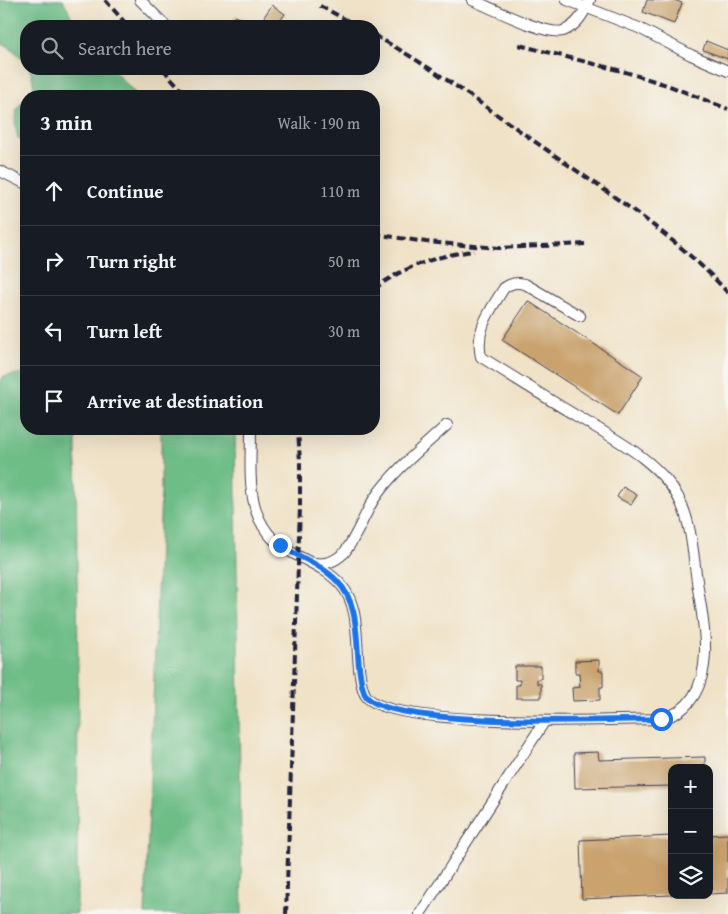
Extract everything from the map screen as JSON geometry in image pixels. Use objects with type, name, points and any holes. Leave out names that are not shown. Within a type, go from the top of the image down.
[{"type":"lane","points":[[140,0],[160,20]]},
{"type":"lane","points":[[472,0],[543,29],[555,32],[573,26],[588,4]]},
{"type":"lane","points":[[567,0],[588,4],[691,55],[728,71]]},
{"type":"lane","points":[[0,171],[20,181]]},
{"type":"lane","points":[[251,435],[253,501],[261,524],[272,538],[288,550],[309,561],[344,588],[349,598],[355,622],[361,683],[366,696],[378,705],[414,714],[544,722],[661,719],[672,716],[682,711],[697,690],[703,675],[705,662],[705,635],[690,531],[686,515],[675,491],[640,456],[481,357],[479,337],[481,328],[504,288],[510,284],[517,282],[525,284],[580,316]]},
{"type":"lane","points":[[309,561],[326,564],[344,553],[384,485],[447,425]]},
{"type":"lane","points":[[420,914],[544,722]]},
{"type":"green space","points":[[0,0],[63,0],[73,20],[20,20],[20,57],[8,46],[0,42]]},
{"type":"green space","points":[[32,75],[118,75],[132,90],[33,90]]},
{"type":"green space","points":[[20,105],[20,140],[18,138],[15,122]]},
{"type":"green space","points":[[20,374],[20,435],[77,435],[77,914],[0,914],[0,381],[4,376]]},
{"type":"green space","points":[[161,435],[235,435],[242,914],[145,914],[161,491]]},
{"type":"building","points":[[647,0],[674,0],[682,3],[674,24],[643,12]]},
{"type":"building","points":[[272,5],[285,14],[281,20],[269,20],[264,17]]},
{"type":"building","points":[[235,16],[244,20],[233,20]]},
{"type":"building","points":[[706,41],[728,50],[728,59],[703,50]]},
{"type":"building","points":[[528,301],[643,376],[618,415],[502,340]]},
{"type":"building","points":[[623,487],[637,495],[631,505],[617,497]]},
{"type":"building","points":[[599,660],[599,671],[603,671],[603,687],[600,687],[600,700],[573,701],[572,688],[580,687],[579,673],[575,673],[575,661]]},
{"type":"building","points":[[515,666],[541,666],[541,679],[537,679],[537,684],[541,684],[541,698],[516,698],[516,685],[520,685],[520,680],[515,680]]},
{"type":"building","points":[[598,752],[599,760],[705,757],[705,764],[668,764],[668,786],[575,788],[574,753]]},
{"type":"building","points":[[728,834],[728,893],[713,894],[713,835]]},
{"type":"building","points":[[668,836],[668,895],[582,899],[580,840]]},
{"type":"railway","points":[[105,0],[123,20]]},
{"type":"railway","points":[[320,6],[347,20]]},
{"type":"railway","points":[[380,39],[462,90],[642,217],[687,253],[728,293]]},
{"type":"railway","points":[[519,45],[622,71],[667,85],[728,109]]},
{"type":"railway","points":[[168,75],[182,90]]},
{"type":"railway","points":[[380,235],[426,242],[499,248],[586,244]]},
{"type":"railway","points":[[380,285],[421,263],[474,251]]},
{"type":"railway","points":[[286,914],[300,507],[298,435]]},
{"type":"route","points":[[280,545],[329,574],[344,588],[353,610],[361,683],[366,696],[378,705],[391,710],[414,714],[544,722],[661,719]]}]
